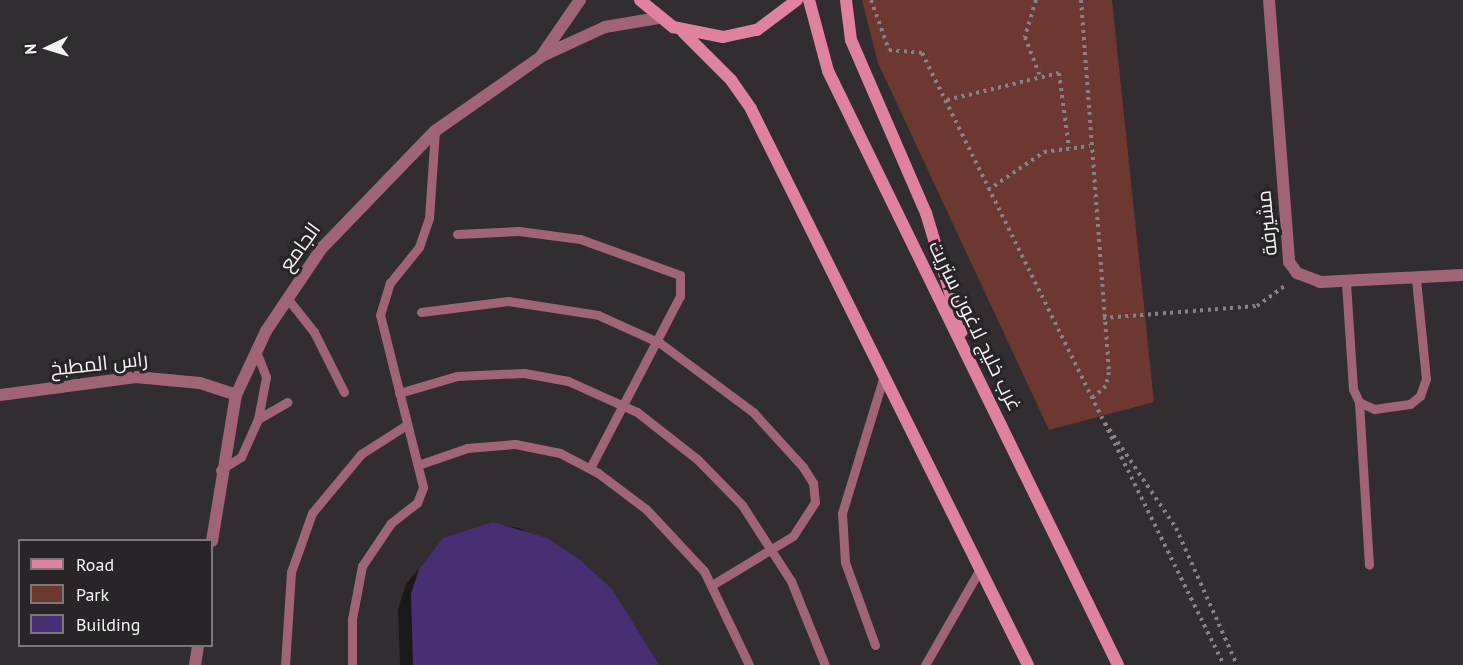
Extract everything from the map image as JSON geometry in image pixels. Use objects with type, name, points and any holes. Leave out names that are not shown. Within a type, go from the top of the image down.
[{"type":"street","name":"الجامع","points":[[542,56],[580,0]]},
{"type":"street","points":[[640,0],[658,18],[683,32],[731,80],[751,109],[1028,665]]},
{"type":"street","points":[[683,32],[740,35],[772,22],[797,0]]},
{"type":"street","name":"غرب خليج لاغون ستريت","points":[[809,0],[828,71],[1118,665]]},
{"type":"street","points":[[846,0],[851,40],[926,213],[965,348]]},
{"type":"street","name":"مشيرفة","points":[[1269,0],[1286,248],[1297,273],[1320,282],[1346,283],[1463,275]]},
{"type":"street","name":"الجامع","points":[[212,539],[220,470],[236,395],[256,351],[287,298],[367,195],[435,131],[542,56],[605,27],[658,18]]},
{"type":"street","name":"راس المطبخ","points":[[0,395],[136,377],[200,383],[236,395]]},
{"type":"street","points":[[196,664],[198,647]]},
{"type":"lane","points":[[352,665],[352,619],[363,566],[391,523],[420,498],[418,465],[405,426],[380,315],[390,283],[419,247],[429,218],[435,131]]},
{"type":"lane","points":[[457,234],[519,231],[580,239],[676,272],[683,290],[590,468]]},
{"type":"lane","points":[[1359,402],[1374,409],[1410,404],[1420,396],[1426,379],[1416,278]]},
{"type":"lane","points":[[1346,283],[1353,389],[1359,402],[1369,565]]},
{"type":"lane","points":[[287,298],[314,332],[344,392]]},
{"type":"lane","points":[[421,312],[476,302],[544,304],[598,315],[657,341],[753,412],[813,483],[815,502],[806,521],[773,548],[712,585]]},
{"type":"lane","points":[[220,470],[241,457],[258,419],[266,377],[256,351]]},
{"type":"lane","points":[[399,393],[457,376],[524,373],[567,381],[625,404],[714,476],[773,548],[809,617],[825,665]]},
{"type":"lane","points":[[875,645],[845,562],[842,513],[884,376]]},
{"type":"lane","points":[[258,419],[288,402]]},
{"type":"lane","points":[[285,665],[291,572],[312,513],[361,454],[405,426]]},
{"type":"lane","points":[[418,465],[494,444],[537,447],[590,468],[669,530],[712,585],[749,665]]},
{"type":"lane","points":[[925,665],[980,569]]},
{"type":"path","points":[[871,0],[889,50],[919,49],[947,100],[988,190],[1224,665]]},
{"type":"path","points":[[1036,0],[1025,37],[1039,74]]},
{"type":"path","points":[[1081,0],[1090,146],[1109,372],[1106,386],[1091,399]]},
{"type":"path","points":[[947,100],[1039,74],[1062,76],[1069,148]]},
{"type":"path","points":[[988,190],[1044,152],[1090,146]]},
{"type":"path","points":[[1103,318],[1257,306],[1297,273]]},
{"type":"path","points":[[1104,422],[1176,528],[1237,665]]},
{"type":"green space","points":[[862,0],[1112,0],[1154,402],[1049,430],[878,63]]},
{"type":"building","points":[[493,522],[547,538],[579,559],[612,589],[659,665],[413,665],[411,594],[419,569],[443,538]]}]
